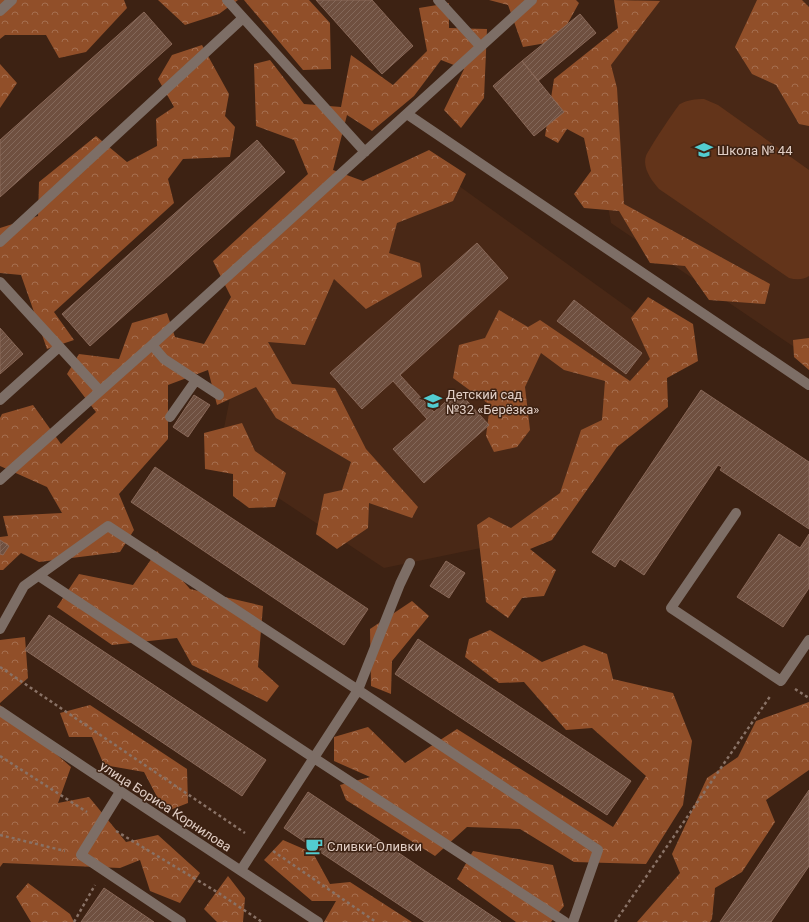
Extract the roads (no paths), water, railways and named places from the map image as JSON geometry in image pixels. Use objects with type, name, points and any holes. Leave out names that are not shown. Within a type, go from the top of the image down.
[{"type":"street","points":[[0,11],[12,0]]},
{"type":"street","points":[[227,0],[365,152]]},
{"type":"street","points":[[438,0],[480,46]]},
{"type":"street","points":[[0,480],[152,345],[532,0]]},
{"type":"street","points":[[0,242],[243,18]]},
{"type":"street","points":[[406,114],[809,385]]},
{"type":"street","points":[[0,282],[100,391]]},
{"type":"street","points":[[152,345],[164,359],[219,395]]},
{"type":"street","points":[[0,400],[59,347]]},
{"type":"street","points":[[170,417],[196,380]]},
{"type":"street","points":[[736,513],[671,608],[781,681],[809,640]]},
{"type":"street","points":[[0,629],[24,586],[108,526],[598,850],[573,922]]},
{"type":"street","points":[[241,870],[358,690],[400,584],[410,563]]},
{"type":"street","points":[[39,576],[565,922]]},
{"type":"street","name":"улица Бориса Корнилова","points":[[0,711],[318,922]]},
{"type":"street","points":[[120,792],[81,855],[181,922]]},
{"type":"place","name":"Школа № 44","points":[[704,150]]},
{"type":"place","name":"Детский сад №32 «Берёзка»","points":[[433,401]]},
{"type":"place","name":"Сливки-Оливки","points":[[314,846]]}]
